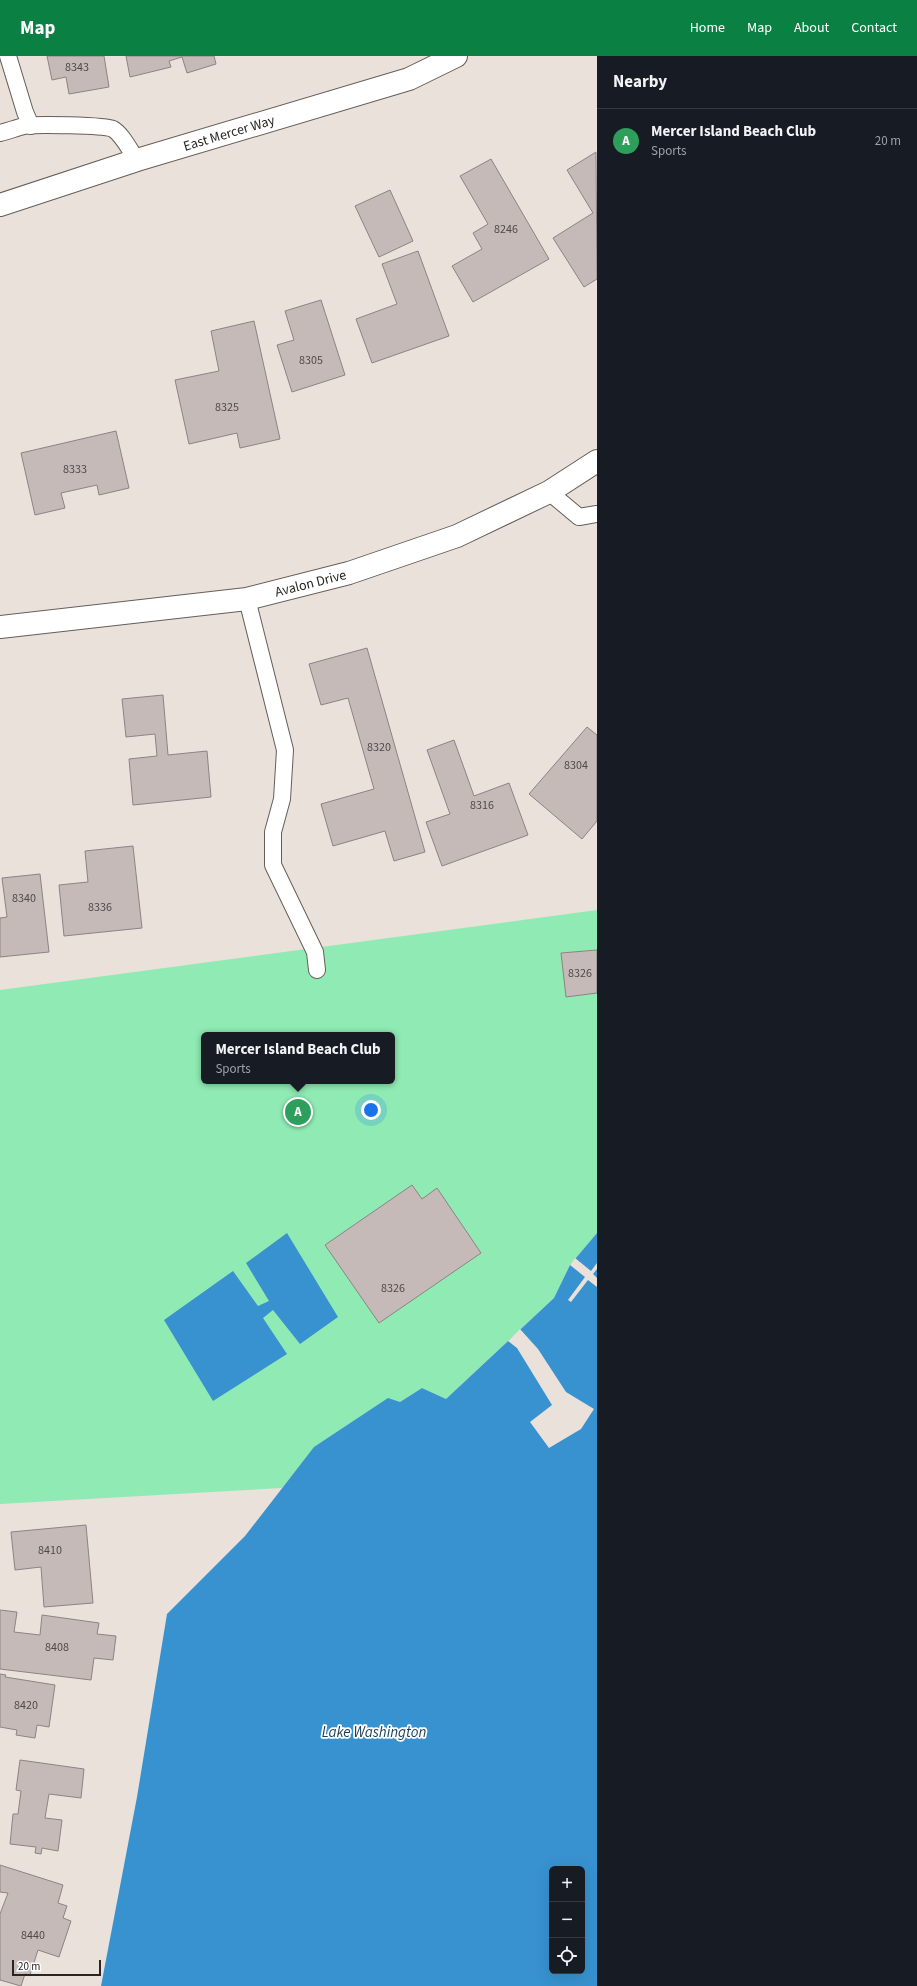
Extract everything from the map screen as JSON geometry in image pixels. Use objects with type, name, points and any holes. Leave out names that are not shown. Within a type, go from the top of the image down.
[{"type":"street","name":"East Mercer Way","points":[[0,205],[137,160],[409,79],[456,56]]},
{"type":"street","name":"Avalon Drive","points":[[0,627],[247,599],[349,573],[456,536],[549,492],[597,461]]},
{"type":"lane","points":[[8,56],[25,112],[31,126]]},
{"type":"lane","points":[[0,133],[31,126],[94,126],[112,128],[121,137],[137,160]]},
{"type":"lane","points":[[549,492],[579,517],[597,514]]},
{"type":"lane","points":[[247,599],[285,750],[282,799],[273,832],[273,865],[315,952],[317,970]]},
{"type":"green space","points":[[597,910],[597,1233],[570,1265],[554,1298],[446,1399],[422,1388],[400,1402],[315,1447],[282,1488],[0,1504],[0,990]]},
{"type":"water","points":[[287,1233],[338,1317],[300,1344],[273,1310],[263,1318],[287,1354],[213,1401],[164,1320],[233,1271],[258,1306],[269,1301],[246,1263]]},
{"type":"water","name":"Lake Washington","points":[[597,1233],[597,1986],[101,1986],[137,1797],[167,1614],[245,1536],[314,1447],[388,1398],[400,1402],[422,1388],[446,1399],[554,1298],[570,1265]]},
{"type":"pier","points":[[575,1258],[591,1271],[597,1263],[597,1269],[593,1274],[597,1278],[597,1287],[588,1280],[571,1302],[568,1300],[585,1277],[570,1265]]},
{"type":"pier","points":[[520,1329],[538,1349],[566,1392],[594,1409],[581,1429],[549,1448],[530,1422],[552,1405],[517,1348],[508,1341]]},
{"type":"building","points":[[47,56],[104,56],[109,87],[69,94],[66,77],[52,80]]},
{"type":"building","points":[[126,56],[214,56],[216,64],[187,73],[182,57],[169,61],[171,67],[130,77]]},
{"type":"building","points":[[596,152],[597,279],[584,287],[553,238],[593,213],[567,170]]},
{"type":"building","points":[[491,159],[549,259],[473,302],[452,266],[482,249],[473,233],[488,224],[460,176]]},
{"type":"building","points":[[390,190],[413,241],[379,257],[355,206]]},
{"type":"building","points":[[418,251],[449,336],[372,363],[356,319],[397,304],[382,264]]},
{"type":"building","points":[[321,300],[345,375],[292,392],[277,345],[294,340],[285,311]]},
{"type":"building","points":[[254,321],[280,439],[240,448],[237,433],[189,444],[175,380],[219,371],[211,331]]},
{"type":"building","points":[[116,431],[129,488],[99,495],[97,485],[61,493],[65,508],[35,515],[21,453]]},
{"type":"building","points":[[367,648],[425,852],[394,861],[385,831],[333,846],[321,804],[374,789],[348,698],[321,705],[309,664]]},
{"type":"building","points":[[163,695],[168,755],[207,751],[211,797],[133,805],[129,759],[157,756],[155,734],[126,737],[122,699]]},
{"type":"building","points":[[587,727],[597,735],[597,821],[582,839],[529,794]]},
{"type":"building","points":[[454,740],[474,796],[509,783],[528,835],[442,866],[426,822],[450,814],[427,750]]},
{"type":"building","points":[[133,846],[142,928],[64,936],[59,885],[88,882],[85,851]]},
{"type":"building","points":[[40,874],[49,952],[0,957],[0,918],[7,917],[2,878]]},
{"type":"building","points":[[597,950],[597,993],[566,997],[561,953]]},
{"type":"building","points":[[412,1185],[422,1199],[437,1188],[481,1253],[379,1323],[325,1245]]},
{"type":"building","points":[[86,1525],[93,1603],[44,1607],[41,1567],[15,1570],[11,1532]]},
{"type":"building","points":[[0,1610],[17,1612],[14,1632],[40,1635],[42,1615],[99,1623],[97,1634],[116,1636],[113,1660],[94,1658],[91,1680],[0,1669]]},
{"type":"building","points":[[0,1674],[6,1675],[5,1677],[55,1685],[49,1727],[37,1725],[35,1738],[16,1735],[17,1730],[0,1727]]},
{"type":"building","points":[[20,1760],[84,1769],[81,1798],[49,1794],[45,1818],[62,1820],[58,1851],[42,1848],[41,1854],[35,1853],[36,1847],[10,1844],[13,1814],[18,1814],[21,1791],[16,1790]]},
{"type":"building","points":[[0,1865],[63,1885],[58,1903],[67,1906],[63,1918],[71,1921],[59,1957],[38,1950],[30,1975],[25,1974],[21,1986],[0,1980],[0,1914],[8,1893],[0,1892]]},
{"type":"place","name":"Mercer Island Beach Club","points":[[298,1112]]}]
